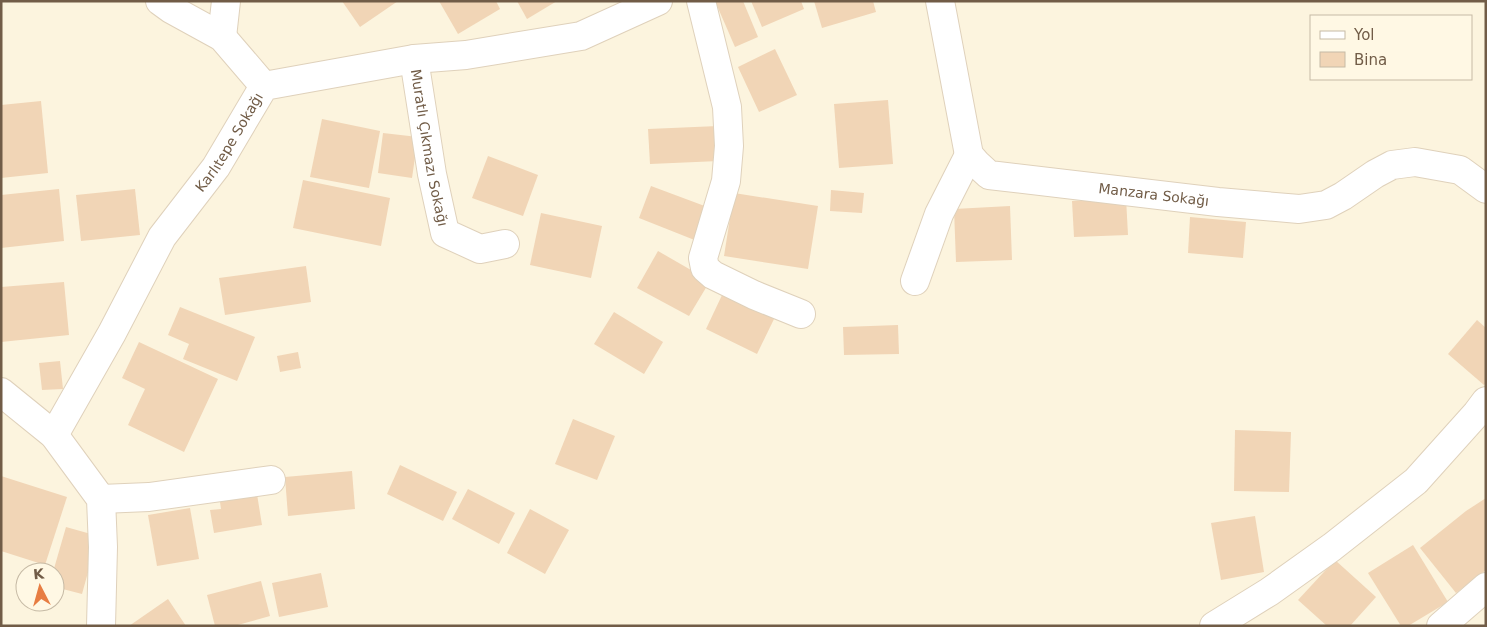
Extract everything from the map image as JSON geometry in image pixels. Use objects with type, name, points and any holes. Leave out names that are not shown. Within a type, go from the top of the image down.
[{"type":"street","points":[[160,1],[222,38],[264,86]]},
{"type":"street","points":[[222,38],[226,1]]},
{"type":"street","name":"Karlıtepe Sokağı","points":[[54,435],[112,333],[162,237],[216,167],[264,86],[414,59],[466,55],[581,36],[658,1]]},
{"type":"street","points":[[700,1],[727,107],[729,146],[726,181],[703,258],[705,268],[713,276],[801,314]]},
{"type":"street","points":[[915,281],[938,214],[969,155],[940,1]]},
{"type":"street","name":"Muratlı Çıkmazı Sokağı","points":[[414,59],[432,174],[445,233],[480,249],[504,244]]},
{"type":"street","name":"Manzara Sokağı","points":[[969,155],[988,175],[1218,202],[1299,209],[1326,205],[1392,165],[1415,162],[1460,170],[1485,188]]},
{"type":"street","points":[[1,392],[54,435],[101,499],[103,547],[100,626]]},
{"type":"street","points":[[1214,626],[1269,592],[1332,547],[1416,481],[1486,401]]},
{"type":"street","points":[[101,499],[149,497],[271,480]]},
{"type":"street","points":[[1441,626],[1486,587]]},
{"type":"building","points":[[342,1],[398,1],[360,27]]},
{"type":"building","points":[[439,1],[496,1],[500,9],[458,34]]},
{"type":"building","points":[[517,1],[557,1],[527,19]]},
{"type":"building","points":[[715,1],[743,1],[758,37],[735,47]]},
{"type":"building","points":[[751,1],[801,1],[804,9],[762,27]]},
{"type":"building","points":[[814,1],[873,1],[876,12],[822,28]]},
{"type":"building","points":[[775,49],[797,95],[759,112],[738,67]]},
{"type":"building","points":[[888,100],[893,164],[839,168],[834,104]]},
{"type":"building","points":[[41,101],[48,173],[1,178],[1,105]]},
{"type":"building","points":[[322,119],[380,131],[369,188],[310,177]]},
{"type":"building","points":[[718,126],[719,161],[650,164],[648,129]]},
{"type":"building","points":[[383,133],[418,137],[412,178],[378,173]]},
{"type":"building","points":[[488,156],[538,175],[523,216],[472,198]]},
{"type":"building","points":[[303,180],[390,198],[381,246],[293,228]]},
{"type":"building","points":[[651,186],[710,208],[697,241],[639,218]]},
{"type":"building","points":[[59,189],[64,241],[1,248],[1,195]]},
{"type":"building","points":[[135,189],[140,235],[81,241],[76,195]]},
{"type":"building","points":[[831,190],[864,193],[862,213],[830,211]]},
{"type":"building","points":[[734,193],[818,206],[808,269],[724,256]]},
{"type":"building","points":[[1126,198],[1128,235],[1074,237],[1072,201]]},
{"type":"building","points":[[1010,206],[1012,260],[956,262],[954,209]]},
{"type":"building","points":[[541,213],[602,226],[591,278],[530,265]]},
{"type":"building","points":[[1190,217],[1246,222],[1243,258],[1188,253]]},
{"type":"building","points":[[658,251],[710,281],[689,316],[637,288]]},
{"type":"building","points":[[306,266],[311,302],[225,315],[219,278]]},
{"type":"building","points":[[64,282],[69,335],[1,342],[1,287]]},
{"type":"building","points":[[723,293],[775,317],[757,354],[706,329]]},
{"type":"building","points":[[180,307],[255,337],[237,381],[183,359],[189,344],[168,335]]},
{"type":"building","points":[[614,312],[663,342],[644,374],[594,344]]},
{"type":"building","points":[[1477,320],[1486,328],[1486,383],[1484,385],[1448,354]]},
{"type":"building","points":[[898,325],[899,354],[844,355],[843,327]]},
{"type":"building","points":[[139,342],[218,379],[184,452],[128,425],[145,389],[122,378]]},
{"type":"building","points":[[298,352],[301,368],[280,372],[277,356]]},
{"type":"building","points":[[60,361],[63,389],[42,390],[39,363]]},
{"type":"building","points":[[573,419],[615,436],[597,480],[555,464]]},
{"type":"building","points":[[1235,430],[1291,432],[1289,492],[1234,491]]},
{"type":"building","points":[[400,465],[457,492],[443,521],[387,494]]},
{"type":"building","points":[[352,471],[355,509],[288,516],[285,477]]},
{"type":"building","points":[[1,476],[67,497],[46,562],[36,562],[1,551]]},
{"type":"building","points":[[256,488],[262,525],[214,533],[210,510],[221,509],[219,495]]},
{"type":"building","points":[[468,489],[515,513],[499,544],[452,519]]},
{"type":"building","points":[[1486,498],[1486,570],[1456,593],[1420,548],[1466,511]]},
{"type":"building","points":[[190,508],[199,559],[157,566],[148,515]]},
{"type":"building","points":[[530,509],[569,530],[545,574],[507,553]]},
{"type":"building","points":[[1255,516],[1264,572],[1221,580],[1211,523]]},
{"type":"building","points":[[66,527],[98,536],[82,594],[65,590],[65,562],[56,562]]},
{"type":"building","points":[[1413,545],[1448,602],[1408,626],[1401,626],[1368,573]]},
{"type":"building","points":[[1335,560],[1376,597],[1350,626],[1327,626],[1298,600]]},
{"type":"building","points":[[321,573],[328,607],[279,617],[272,583]]},
{"type":"building","points":[[261,581],[270,616],[234,626],[215,626],[207,595]]},
{"type":"building","points":[[168,599],[186,626],[129,626]]}]
